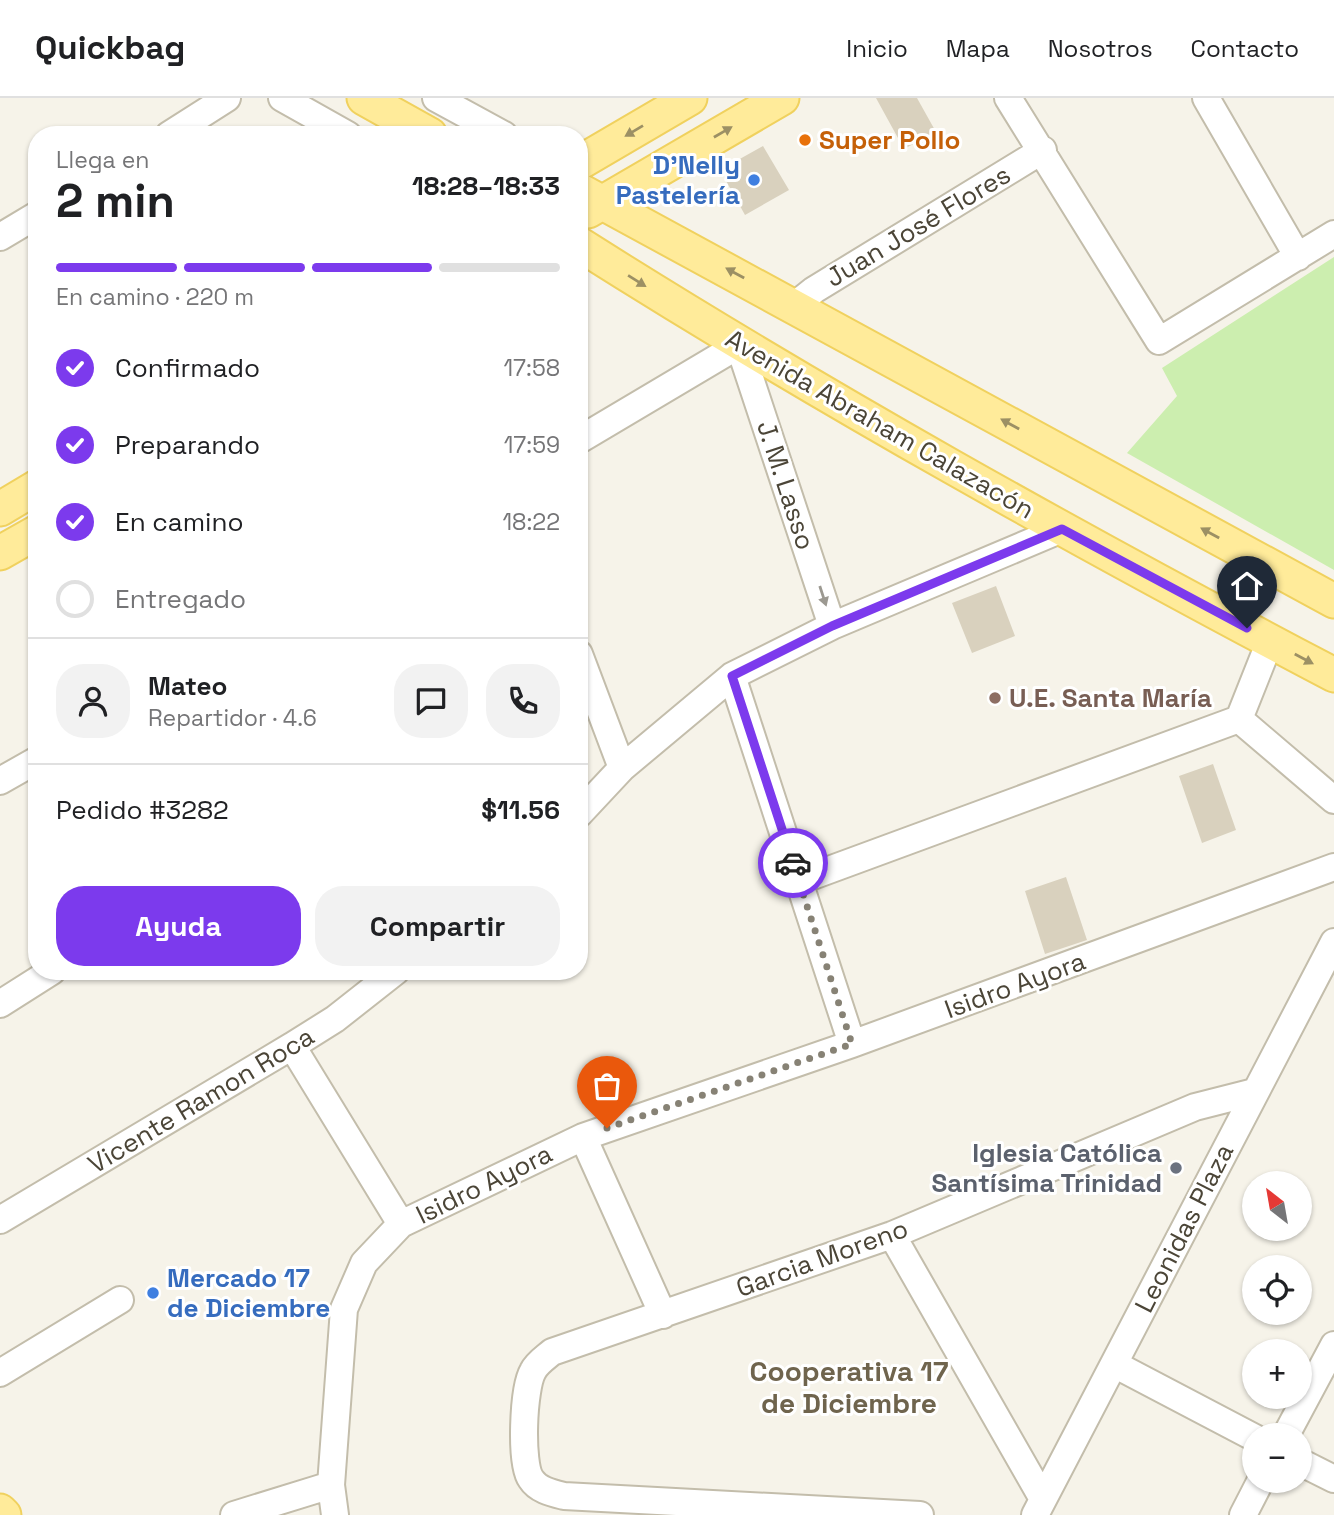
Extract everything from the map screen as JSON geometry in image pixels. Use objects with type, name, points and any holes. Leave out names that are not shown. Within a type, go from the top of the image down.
[{"type":"main road","points":[[364,98],[414,126]]},
{"type":"main road","points":[[588,158],[690,98]]},
{"type":"main road","points":[[588,201],[782,98]]},
{"type":"main road","points":[[588,203],[794,306],[1334,601]]},
{"type":"main road","name":"Avenida Abraham Calazacón","points":[[588,250],[739,345],[1062,529],[1334,675]]},
{"type":"main road","points":[[0,509],[28,492]]},
{"type":"main road","points":[[0,553],[28,536]]},
{"type":"main road","points":[[0,1511],[4,1515]]},
{"type":"street","points":[[183,126],[227,98]]},
{"type":"street","points":[[282,98],[332,126]]},
{"type":"street","points":[[436,98],[487,126]]},
{"type":"street","points":[[1008,98],[1043,150],[1159,341],[1334,234]]},
{"type":"street","points":[[1206,98],[1298,257]]},
{"type":"street","name":"Juan José Flores","points":[[794,306],[814,290],[1043,150]]},
{"type":"street","points":[[0,237],[28,220]]},
{"type":"street","points":[[588,435],[739,345]]},
{"type":"street","name":"J. M. Lasso","points":[[739,345],[832,626]]},
{"type":"street","points":[[588,804],[622,768],[732,676],[832,626],[1062,529]]},
{"type":"street","points":[[799,881],[1239,719],[1270,641]]},
{"type":"street","points":[[732,676],[852,1044]]},
{"type":"street","points":[[588,678],[622,768]]},
{"type":"street","points":[[1239,719],[1334,800]]},
{"type":"street","points":[[0,781],[28,765]]},
{"type":"street","name":"Isidro Ayora","points":[[335,1515],[331,1485],[344,1309],[364,1264],[401,1224],[583,1137],[852,1044],[1334,867]]},
{"type":"street","name":"Leonidas Plaza","points":[[1039,1507],[1334,942]]},
{"type":"street","points":[[0,1004],[38,980]]},
{"type":"street","name":"Vicente Ramon Roca","points":[[0,1220],[292,1046],[335,1019],[385,980]]},
{"type":"street","points":[[292,1046],[401,1224]]},
{"type":"street","name":"Garcia Moreno","points":[[920,1515],[564,1496],[546,1492],[531,1480],[524,1464],[528,1387],[532,1372],[552,1352],[892,1235],[1195,1107],[1254,1092]]},
{"type":"street","points":[[583,1137],[663,1315]]},
{"type":"street","points":[[892,1235],[1039,1507]]},
{"type":"street","points":[[0,1373],[120,1300]]},
{"type":"street","points":[[1292,1423],[1334,1345]]},
{"type":"street","points":[[1115,1364],[1242,1431]]},
{"type":"street","points":[[1312,1468],[1334,1479]]},
{"type":"street","points":[[234,1515],[331,1485]]},
{"type":"street","points":[[1243,1515],[1254,1493]]},
{"type":"green space","points":[[1334,257],[1334,570],[1127,453],[1177,396],[1162,368]]},
{"type":"building","points":[[876,98],[917,98],[936,132],[904,149]]},
{"type":"building","name":"D'Nelly Pastelería","points":[[763,146],[789,190],[745,215],[720,170]]},
{"type":"building","points":[[996,586],[1015,636],[972,653],[952,603]]},
{"type":"building","points":[[1213,764],[1236,830],[1202,843],[1179,776]]},
{"type":"building","points":[[1066,877],[1087,940],[1045,954],[1025,891]]},
{"type":"way so far","points":[[607,1128],[852,1044],[793,863]]},
{"type":"place","name":"Super Pollo","points":[[805,140]]},
{"type":"place","name":"D'Nelly Pastelería","points":[[754,180]]},
{"type":"place","name":"U.E. Santa María","points":[[995,698]]},
{"type":"place","name":"Iglesia Católica Santísima Trinidad","points":[[1176,1168]]},
{"type":"place","name":"Mercado 17 de Diciembre","points":[[153,1293]]},
{"type":"district","name":"Cooperativa 17 de Diciembre","points":[[849,1387]]},
{"type":"route","points":[[793,863],[732,676],[832,626],[1062,529],[1247,628]]}]
